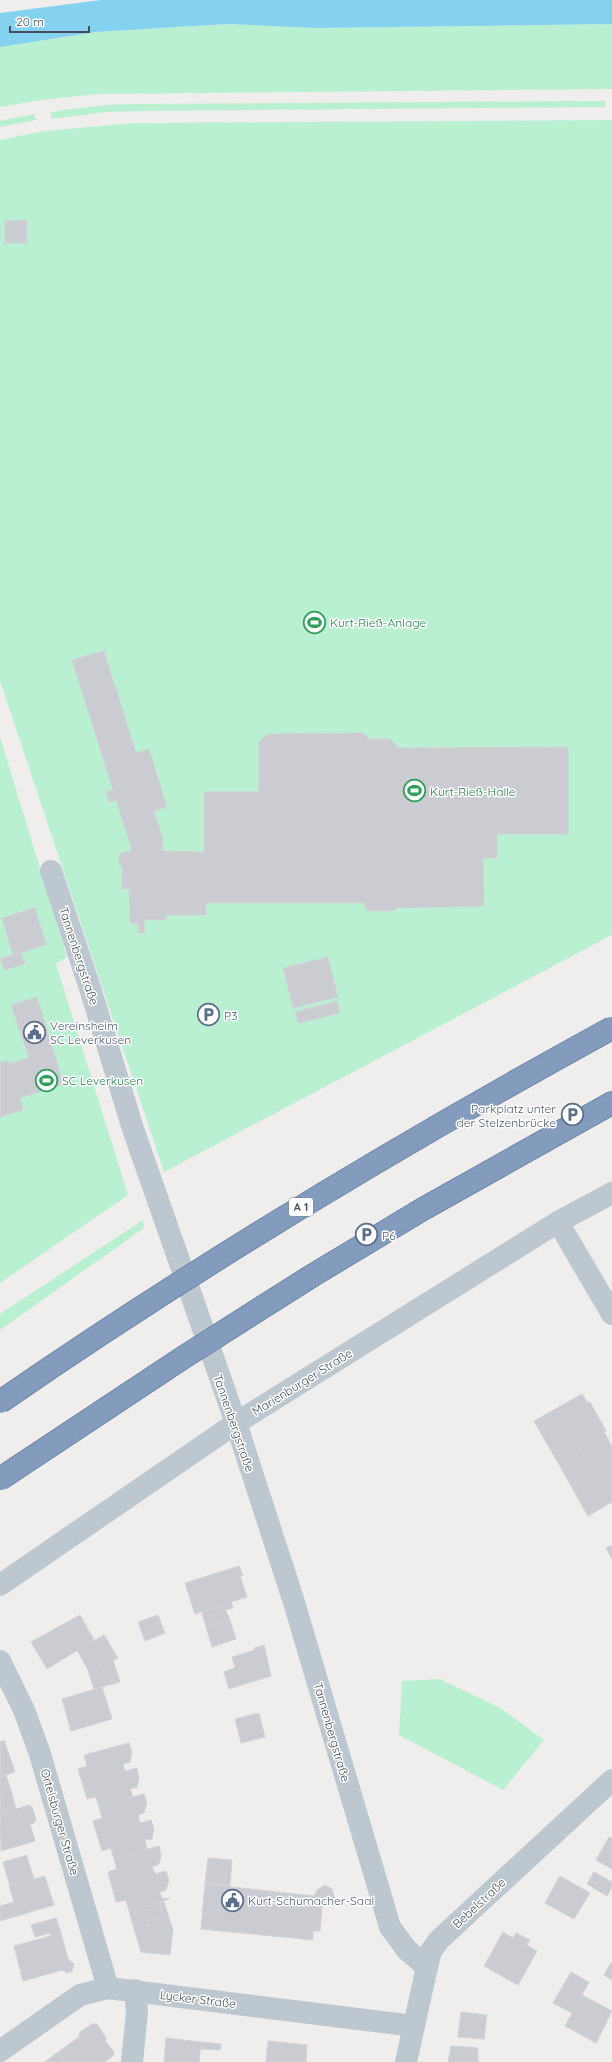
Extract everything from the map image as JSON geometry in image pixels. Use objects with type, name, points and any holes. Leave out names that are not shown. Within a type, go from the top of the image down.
[{"type":"highway","name":"A 1","points":[[0,1402],[149,1303],[282,1218],[404,1145],[612,1028]]},
{"type":"highway","points":[[0,1479],[177,1361],[310,1277],[423,1209],[612,1103]]},
{"type":"street","name":"Tannenbergstraße","points":[[52,871],[90,988],[133,1129],[236,1423],[293,1599],[390,1927],[407,1950],[427,1967]]},
{"type":"street","name":"Marienburger Straße","points":[[0,1585],[236,1423],[558,1222],[612,1193]]},
{"type":"street","points":[[558,1222],[612,1314]]},
{"type":"street","name":"Ortelsburger Straße","points":[[0,1661],[24,1710],[40,1754],[108,1988]]},
{"type":"street","name":"Bebelstraße","points":[[406,2062],[431,1951],[439,1940],[612,1780]]},
{"type":"street","name":"Lycker Straße","points":[[0,2051],[80,1995],[108,1988],[135,1990],[414,2026]]},
{"type":"street","points":[[132,2062],[137,2012],[135,1990]]},
{"type":"green space","points":[[228,24],[316,28],[612,24],[612,89],[98,94],[41,100],[0,107],[0,47],[96,32]]},
{"type":"green space","points":[[605,101],[605,107],[142,111],[106,112],[52,119],[50,112],[104,105],[139,104]]},
{"type":"green space","points":[[34,114],[36,120],[0,127],[0,121]]},
{"type":"green space","name":"Kurt-Rieß-Anlage","points":[[612,120],[612,935],[164,1172],[0,681],[0,140],[44,131],[134,123]]},
{"type":"green space","name":"SC Leverkusen","points":[[0,737],[67,957],[56,964],[128,1195],[0,1283]]},
{"type":"green space","points":[[143,1220],[144,1228],[0,1330],[0,1314]]},
{"type":"green space","points":[[440,1679],[500,1708],[544,1740],[503,1790],[399,1735],[402,1681]]},
{"type":"water","points":[[101,0],[612,0],[612,24],[316,28],[228,24],[96,32],[0,47],[0,13]]},
{"type":"building","points":[[27,220],[27,243],[5,243],[5,221]]},
{"type":"building","name":"Kurt-Rieß-Halle","points":[[106,650],[104,651],[116,690],[119,690],[117,691],[133,744],[135,743],[136,753],[149,749],[167,807],[154,811],[162,837],[165,837],[162,838],[163,851],[204,852],[204,792],[259,792],[259,742],[268,734],[363,733],[370,739],[390,739],[399,748],[568,747],[568,834],[497,834],[497,858],[483,858],[484,906],[397,908],[393,911],[368,911],[365,908],[365,903],[206,903],[206,915],[166,915],[166,920],[144,920],[145,933],[138,933],[138,924],[130,923],[129,889],[122,889],[122,867],[119,864],[119,855],[123,852],[131,852],[131,847],[116,800],[109,802],[106,792],[113,790],[72,660]]},
{"type":"building","points":[[37,907],[35,909],[46,943],[48,944],[13,955],[2,918]]},
{"type":"building","points":[[21,952],[25,964],[4,970],[0,959]]},
{"type":"building","points":[[328,957],[338,997],[293,1008],[283,968]]},
{"type":"building","name":"Vereinsheim SC Leverkusen","points":[[37,997],[64,1086],[62,1085],[20,1098],[23,1110],[0,1117],[0,1063],[8,1060],[9,1064],[29,1058],[11,1005]]},
{"type":"building","points":[[337,1001],[340,1013],[298,1023],[295,1012]]},
{"type":"building","points":[[582,1394],[588,1403],[590,1402],[606,1431],[604,1432],[609,1441],[561,1468],[534,1421]]},
{"type":"building","points":[[609,1441],[612,1447],[612,1502],[588,1516],[561,1468]]},
{"type":"building","points":[[612,1545],[612,1559],[606,1548]]},
{"type":"building","points":[[239,1566],[243,1576],[240,1576],[247,1597],[231,1602],[233,1608],[225,1610],[223,1605],[195,1614],[185,1583]]},
{"type":"building","points":[[223,1605],[230,1620],[206,1627],[202,1612]]},
{"type":"building","points":[[80,1615],[94,1640],[47,1669],[31,1642]]},
{"type":"building","points":[[158,1615],[165,1633],[145,1641],[138,1622]]},
{"type":"building","points":[[230,1620],[236,1639],[212,1647],[206,1627]]},
{"type":"building","points":[[104,1635],[118,1658],[88,1670],[77,1650]]},
{"type":"building","points":[[264,1645],[271,1676],[229,1689],[224,1672],[235,1668],[232,1657],[255,1650],[254,1648]]},
{"type":"building","points":[[113,1660],[120,1682],[94,1689],[88,1670]]},
{"type":"building","points":[[102,1687],[112,1719],[71,1731],[62,1699]]},
{"type":"building","points":[[259,1713],[265,1737],[241,1743],[235,1719]]},
{"type":"building","points":[[4,1740],[15,1772],[0,1777],[0,1742]]},
{"type":"building","points":[[129,1743],[132,1752],[130,1762],[123,1764],[125,1771],[137,1768],[139,1777],[137,1787],[130,1789],[133,1797],[99,1807],[96,1797],[87,1799],[78,1769],[87,1766],[84,1755]]},
{"type":"building","points":[[6,1775],[11,1790],[0,1793],[0,1777]]},
{"type":"building","points":[[11,1790],[16,1809],[0,1814],[0,1793]]},
{"type":"building","points":[[144,1794],[147,1803],[144,1813],[138,1815],[140,1823],[151,1820],[154,1829],[152,1839],[145,1840],[147,1849],[114,1859],[111,1848],[102,1851],[93,1821],[102,1818],[99,1807]]},
{"type":"building","points":[[29,1805],[32,1807],[36,1820],[34,1823],[30,1824],[35,1841],[1,1851],[0,1814]]},
{"type":"building","points":[[609,1837],[612,1839],[612,1869],[596,1860]]},
{"type":"building","points":[[159,1846],[161,1855],[159,1864],[152,1867],[155,1874],[166,1871],[169,1880],[166,1890],[160,1892],[162,1899],[169,1899],[129,1911],[126,1900],[116,1902],[108,1872],[117,1869],[114,1859]]},
{"type":"building","points":[[28,1855],[27,1857],[34,1879],[10,1886],[3,1862]]},
{"type":"building","points":[[208,1858],[232,1860],[230,1886],[205,1883]]},
{"type":"building","points":[[594,1872],[612,1882],[612,1887],[607,1896],[587,1884]]},
{"type":"building","points":[[45,1876],[54,1905],[0,1921],[0,1906],[14,1902],[9,1886]]},
{"type":"building","points":[[560,1876],[590,1893],[574,1919],[545,1903]]},
{"type":"building","points":[[205,1884],[314,1896],[318,1889],[325,1885],[332,1889],[335,1899],[332,1904],[322,1906],[320,1931],[313,1931],[313,1940],[201,1929]]},
{"type":"building","points":[[164,1901],[160,1903],[164,1916],[133,1925],[129,1911]]},
{"type":"building","points":[[164,1902],[173,1930],[170,1955],[141,1952],[133,1925],[164,1916],[160,1903]]},
{"type":"building","points":[[56,1918],[61,1933],[51,1936],[50,1933],[35,1937],[31,1925]]},
{"type":"building","points":[[503,1932],[513,1938],[516,1933],[530,1940],[527,1945],[537,1951],[518,1985],[484,1966]]},
{"type":"building","points":[[61,1933],[68,1959],[74,1964],[72,1971],[67,1973],[62,1970],[23,1981],[14,1946]]},
{"type":"building","points":[[611,1963],[612,1964],[612,1980],[604,1975]]},
{"type":"building","points":[[571,1972],[589,1982],[572,2013],[553,2003]]},
{"type":"building","points":[[582,1995],[612,2011],[596,2043],[565,2026]]},
{"type":"building","points":[[461,2012],[487,2015],[484,2039],[458,2037]]},
{"type":"building","points":[[92,2024],[97,2024],[106,2038],[105,2041],[114,2052],[113,2056],[104,2062],[65,2062],[58,2052],[79,2037],[80,2032]]},
{"type":"building","points":[[166,2038],[201,2042],[199,2062],[164,2062]]},
{"type":"building","points":[[268,2041],[307,2045],[306,2062],[266,2062]]},
{"type":"building","points":[[201,2042],[221,2044],[220,2050],[201,2049]]},
{"type":"building","points":[[451,2046],[478,2048],[478,2062],[448,2062]]},
{"type":"building","points":[[58,2052],[65,2062],[45,2062]]},
{"type":"place","name":"Kurt-Rieß-Anlage","points":[[314,622]]},
{"type":"place","name":"Kurt-Rieß-Halle","points":[[414,791]]},
{"type":"place","name":"P3","points":[[209,1015]]},
{"type":"place","name":"Vereinsheim SC Leverkusen","points":[[34,1032]]},
{"type":"place","name":"SC Leverkusen","points":[[46,1080]]},
{"type":"place","name":"Parkplatz unter der Stelzenbrücke","points":[[572,1115]]},
{"type":"place","name":"P6","points":[[366,1235]]},
{"type":"place","name":"Kurt-Schumacher-Saal","points":[[233,1900]]}]
